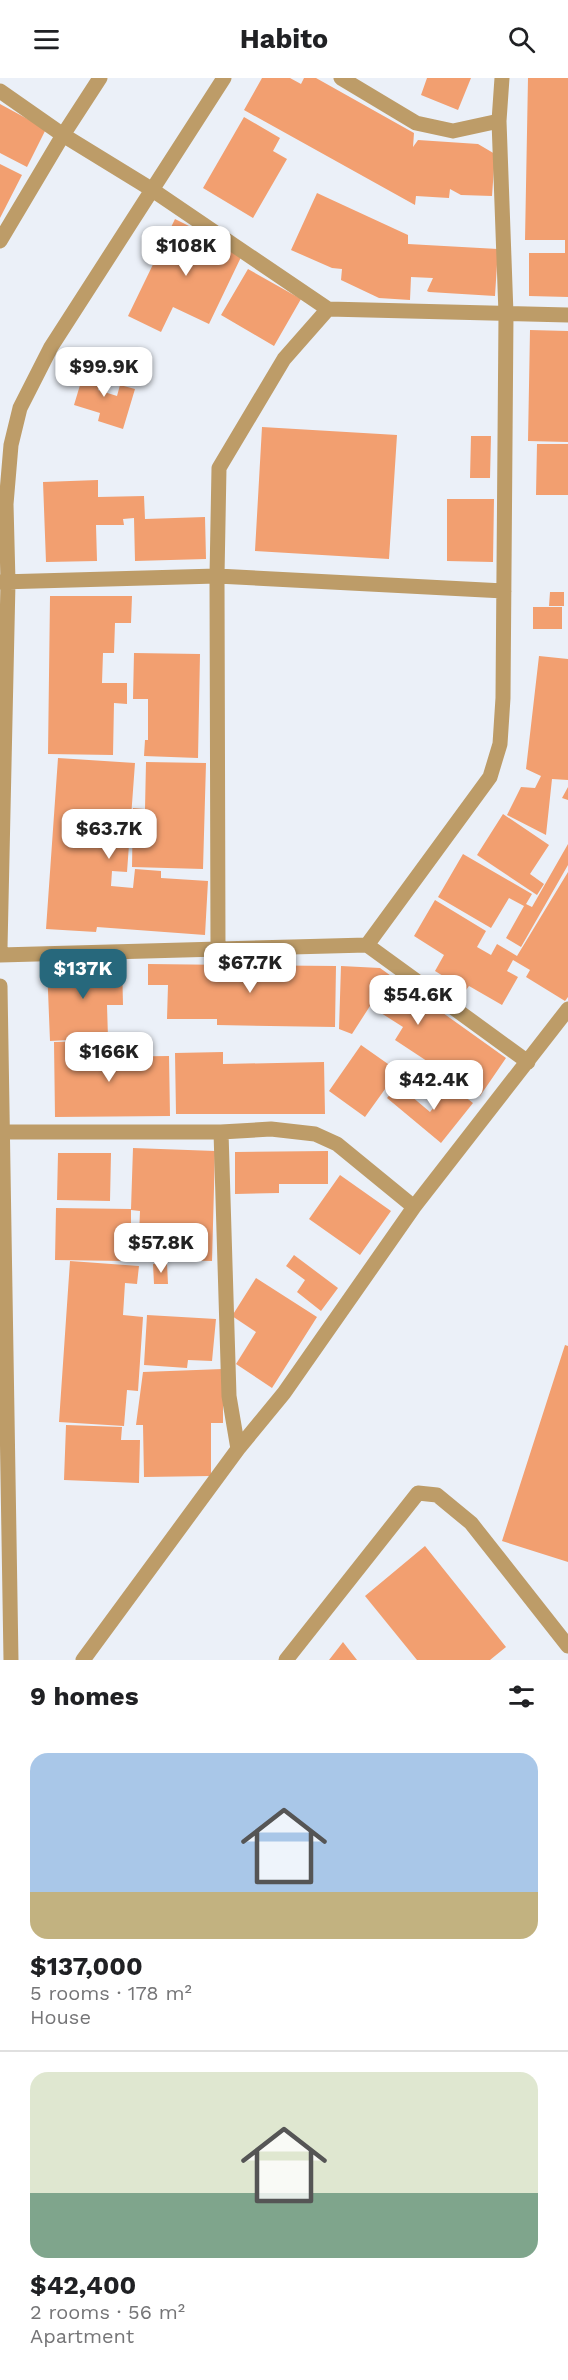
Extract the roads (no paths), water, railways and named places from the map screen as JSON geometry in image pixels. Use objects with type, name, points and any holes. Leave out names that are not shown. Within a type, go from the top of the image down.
[{"type":"street","points":[[0,241],[100,78]]},
{"type":"street","points":[[0,948],[4,582],[10,445],[20,408],[51,347],[224,78]]},
{"type":"street","points":[[341,78],[416,123],[453,131],[499,121]]},
{"type":"street","points":[[367,945],[490,777],[500,744],[503,698],[506,314],[499,121],[502,78]]},
{"type":"street","points":[[0,91],[63,135],[151,189],[328,309],[568,315]]},
{"type":"street","points":[[218,950],[219,468],[284,359],[328,309]]},
{"type":"street","points":[[4,582],[217,576],[504,591]]},
{"type":"street","points":[[0,955],[367,945],[528,1062]]},
{"type":"street","points":[[0,986],[11,1660]]},
{"type":"street","points":[[83,1660],[238,1449],[284,1393],[414,1208],[568,1009]]},
{"type":"street","points":[[1,1132],[221,1132],[272,1129],[315,1134],[337,1144],[414,1208]]},
{"type":"street","points":[[221,1132],[229,1396],[238,1449]]},
{"type":"street","points":[[286,1660],[418,1493],[437,1496],[471,1523],[568,1646]]}]
